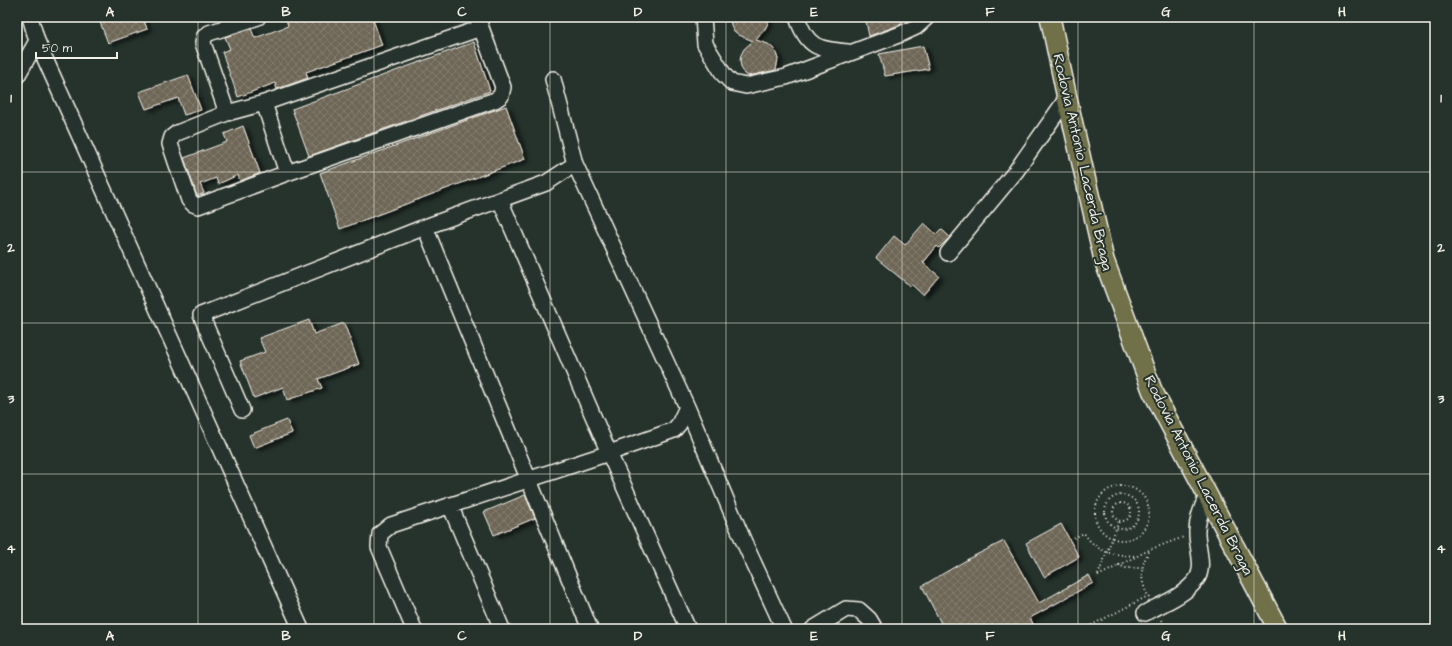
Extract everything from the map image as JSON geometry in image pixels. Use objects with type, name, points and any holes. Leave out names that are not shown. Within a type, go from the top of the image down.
[{"type":"main road","name":"Rodovia Antonio Lacerda Braga","points":[[1050,17],[1104,260],[1152,390],[1208,493],[1278,629]]},
{"type":"street","points":[[30,17],[37,41],[301,629]]},
{"type":"street","points":[[227,113],[203,43],[204,37],[209,33],[258,17]]},
{"type":"street","points":[[703,17],[704,44],[724,75],[732,83],[746,86],[786,77],[901,34],[916,27],[927,17]]},
{"type":"street","points":[[797,17],[802,31],[810,42],[823,50],[850,52]]},
{"type":"street","points":[[479,22],[503,87],[501,96],[496,100],[287,173],[198,206],[189,200],[170,144],[172,137],[177,133],[227,113],[264,103],[479,22]]},
{"type":"street","points":[[17,76],[37,41]]},
{"type":"street","points":[[553,79],[575,164],[687,407],[744,542],[784,629]]},
{"type":"street","points":[[948,253],[1016,171],[1067,98]]},
{"type":"street","points":[[264,103],[287,173]]},
{"type":"street","points":[[242,410],[201,315],[425,227],[546,183],[575,164]]},
{"type":"street","points":[[500,200],[609,453],[688,629]]},
{"type":"street","points":[[425,227],[590,629]]},
{"type":"street","points":[[414,629],[379,547],[380,534],[391,525],[674,430],[679,424],[687,407]]},
{"type":"street","points":[[1149,606],[1185,591],[1197,579],[1200,568],[1196,532],[1199,513],[1208,493]]},
{"type":"street","points":[[450,505],[502,629]]},
{"type":"street","points":[[813,629],[846,609],[859,610],[869,619],[875,629]]},
{"type":"path","points":[[1120,485],[1130,486],[1138,490],[1146,500],[1149,513],[1148,521],[1144,529],[1138,535],[1130,539],[1121,540],[1112,538],[1104,534],[1098,527],[1095,518],[1095,509],[1098,500],[1103,492],[1111,487],[1120,485]]},
{"type":"path","points":[[1122,495],[1128,496],[1133,499],[1139,509],[1137,521],[1134,526],[1128,529],[1116,529],[1108,522],[1104,512],[1105,507],[1111,498],[1122,495]]},
{"type":"path","points":[[1124,503],[1131,508],[1131,514],[1128,520],[1122,522],[1119,521],[1114,518],[1113,509],[1117,504],[1124,503]]},
{"type":"path","points":[[1119,521],[1098,576],[1150,549],[1196,532]]},
{"type":"path","points":[[1074,538],[1084,533],[1101,551],[1136,556]]},
{"type":"path","points":[[1150,549],[1142,568],[1142,578],[1149,606],[1167,629]]},
{"type":"path","points":[[1118,566],[1126,568],[1142,568]]},
{"type":"path","points":[[1084,629],[1149,606]]},
{"type":"building","points":[[98,17],[143,17],[147,29],[108,43]]},
{"type":"building","points":[[291,17],[372,17],[382,45],[306,72],[308,78],[277,89],[275,83],[238,97],[222,52],[230,49],[225,37],[251,29],[255,38],[288,26],[286,19]]},
{"type":"building","points":[[730,17],[768,17],[768,23],[765,29],[756,40],[768,44],[773,48],[778,59],[776,70],[748,76],[744,73],[740,61],[741,55],[744,49],[753,41],[739,35],[734,31],[731,25]]},
{"type":"building","points":[[865,17],[901,17],[902,24],[869,36]]},
{"type":"building","points":[[474,42],[490,91],[309,156],[292,109]]},
{"type":"building","points":[[923,46],[929,69],[885,76],[879,54]]},
{"type":"building","points":[[188,75],[201,110],[184,115],[178,98],[146,109],[139,92]]},
{"type":"building","points":[[506,106],[525,159],[340,229],[320,173]]},
{"type":"building","points":[[243,126],[260,173],[240,181],[238,175],[218,184],[216,178],[200,184],[204,193],[197,196],[184,158],[227,142],[224,134]]},
{"type":"building","points":[[924,223],[936,234],[941,229],[950,237],[939,248],[937,246],[923,263],[939,276],[923,295],[876,258],[894,236],[905,245]]},
{"type":"building","points":[[309,320],[314,334],[344,323],[359,364],[318,379],[322,388],[287,400],[283,387],[254,398],[240,361],[265,352],[259,338]]},
{"type":"building","points":[[287,420],[292,433],[254,448],[249,435]]},
{"type":"building","points":[[525,495],[535,518],[494,535],[484,512]]},
{"type":"building","points":[[1061,524],[1079,557],[1044,577],[1026,543]]},
{"type":"building","points":[[1004,541],[1039,603],[1089,575],[1093,583],[1030,618],[1036,629],[944,629],[922,586],[970,558]]}]
